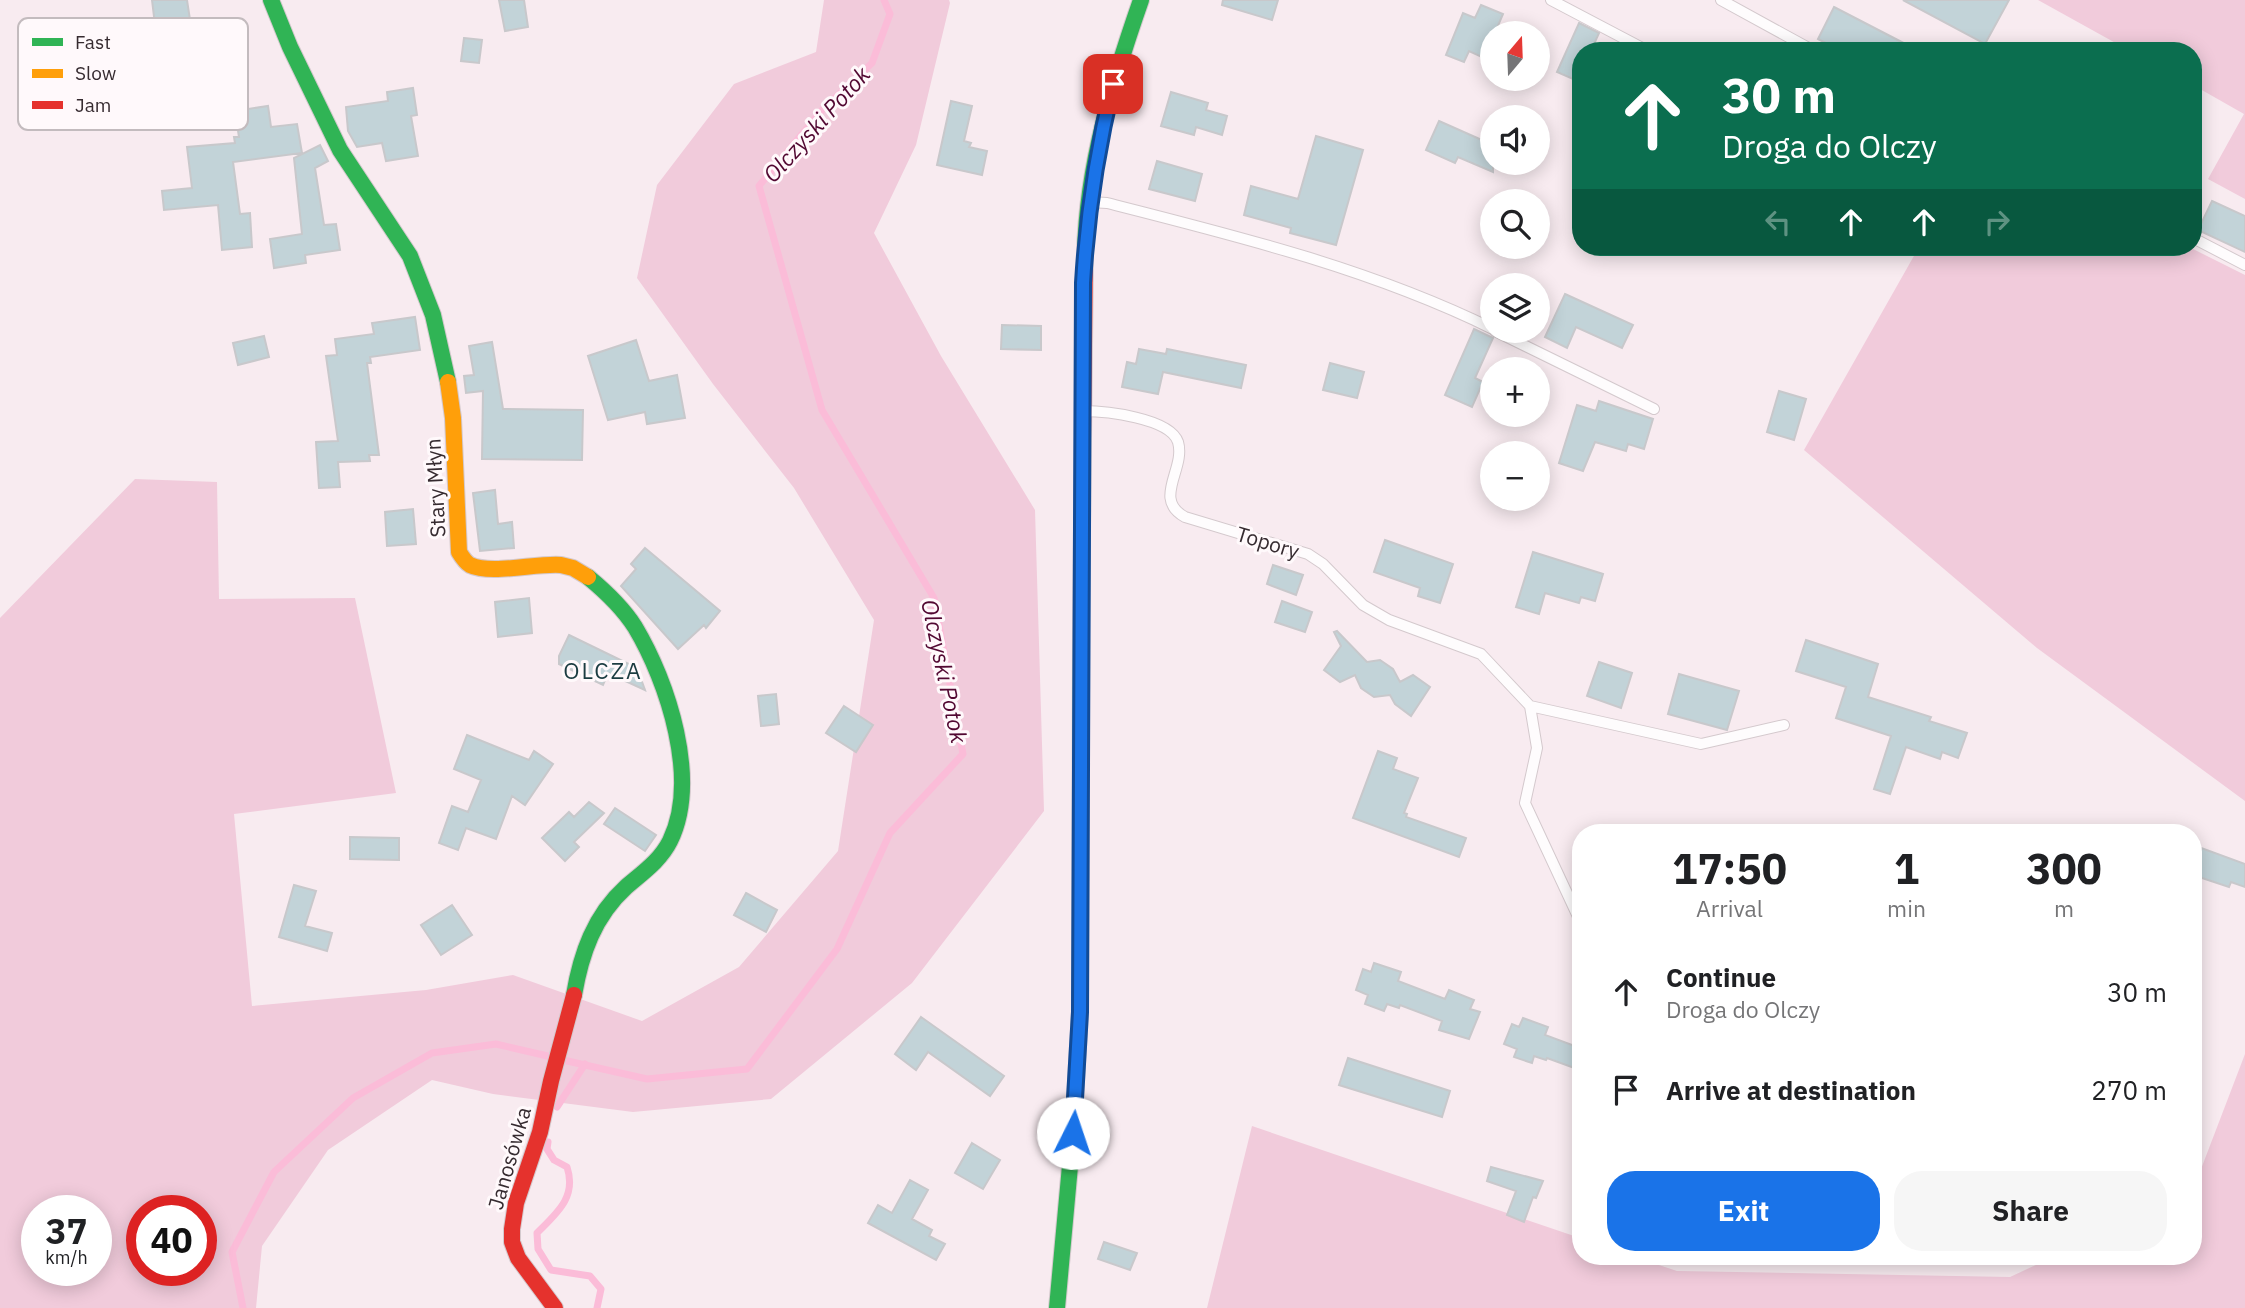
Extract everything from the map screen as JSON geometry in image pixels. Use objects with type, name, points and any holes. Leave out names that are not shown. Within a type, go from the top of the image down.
[{"type":"street","name":"Stary Młyn","points":[[271,0],[290,47],[340,150],[410,256],[433,315],[447,372],[453,418],[459,552],[464,561],[472,566],[486,568],[536,564],[571,567],[589,577],[634,626],[670,711],[680,747],[682,777],[676,826],[670,843],[661,856],[624,890],[605,912],[588,940],[580,958],[572,1009]]},
{"type":"street","points":[[1057,1308],[1073,1133],[1080,1012],[1083,283],[1090,202],[1107,108],[1141,0]]},
{"type":"street","name":"Janosówka","points":[[555,1308],[524,1268],[512,1245],[511,1219],[539,1137],[553,1072],[572,1009]]},
{"type":"lane","points":[[1551,0],[1630,42]]},
{"type":"lane","points":[[1721,0],[1798,42]]},
{"type":"lane","points":[[1090,202],[1107,203],[1312,258],[1415,296],[1480,324]]},
{"type":"lane","points":[[2202,243],[2245,265]]},
{"type":"lane","points":[[1520,343],[1654,409]]},
{"type":"lane","name":"Topory","points":[[1082,411],[1139,419],[1160,425],[1172,432],[1178,441],[1179,450],[1170,493],[1174,511],[1185,517],[1308,554],[1323,564],[1363,605],[1389,620],[1481,654],[1530,706]]},
{"type":"lane","points":[[1572,904],[1525,803],[1537,748],[1530,706],[1701,744],[1784,725]]},
{"type":"shaded area","points":[[824,0],[949,0],[916,145],[874,233],[941,356],[1035,510],[1044,811],[912,983],[771,1099],[633,1112],[493,1094],[432,1080],[328,1150],[262,1246],[256,1308],[0,1308],[0,618],[135,479],[217,482],[219,599],[355,598],[396,793],[234,814],[252,1006],[426,990],[513,975],[642,1021],[739,967],[838,851],[874,620],[794,488],[713,384],[637,278],[657,185],[734,84],[816,52]]},
{"type":"shaded area","points":[[2038,0],[2245,0],[2245,199],[2208,179],[2244,114],[2202,90],[2202,42],[2114,42]]},
{"type":"shaded area","points":[[2202,254],[2245,275],[2245,801],[2037,648],[1804,450],[1914,256],[2202,256]]},
{"type":"shaded area","points":[[2245,1054],[2245,1308],[1207,1308],[1252,1126],[1572,1235],[1572,1265],[1659,1265],[1677,1271],[2010,1277],[2036,1265],[2202,1265],[2202,1166]]},
{"type":"building","points":[[152,0],[187,0],[190,18],[154,18]]},
{"type":"building","points":[[499,0],[524,0],[528,27],[505,31]]},
{"type":"building","points":[[1223,0],[1278,0],[1272,20],[1222,5]]},
{"type":"building","points":[[1903,0],[2009,0],[1986,42],[1981,42]]},
{"type":"building","points":[[1481,5],[1503,14],[1500,21],[1480,21],[1480,56],[1469,51],[1464,62],[1446,55],[1463,13],[1475,18]]},
{"type":"building","points":[[1834,7],[1902,42],[1824,42],[1818,39]]},
{"type":"building","points":[[1579,23],[1599,33],[1595,42],[1572,42],[1572,79],[1557,72]]},
{"type":"building","points":[[464,38],[482,40],[479,63],[461,61]]},
{"type":"building","points":[[413,88],[417,115],[411,116],[418,156],[386,161],[382,143],[357,147],[348,131],[346,107],[388,101],[387,92]]},
{"type":"building","points":[[1171,92],[1208,103],[1206,110],[1227,116],[1222,135],[1196,127],[1194,135],[1161,126]]},
{"type":"building","points":[[951,101],[972,106],[964,141],[971,143],[969,147],[987,151],[982,175],[937,165]]},
{"type":"building","points":[[268,106],[271,127],[297,124],[302,153],[233,162],[240,214],[250,213],[252,247],[222,250],[218,205],[164,210],[162,191],[192,188],[187,147],[235,143],[234,137],[239,137],[238,130],[248,130],[248,109]]},
{"type":"building","points":[[1439,121],[1480,139],[1480,166],[1458,157],[1455,163],[1426,150]]},
{"type":"building","points":[[1316,136],[1363,150],[1336,245],[1290,233],[1291,228],[1244,215],[1251,186],[1298,199]]},
{"type":"building","points":[[320,145],[328,161],[315,168],[324,225],[336,224],[340,250],[305,255],[306,263],[274,268],[270,239],[302,234],[294,158]]},
{"type":"building","points":[[1157,161],[1202,174],[1195,201],[1149,189]]},
{"type":"building","points":[[2212,201],[2245,216],[2245,252],[2202,232],[2202,222]]},
{"type":"building","points":[[1565,294],[1633,325],[1622,348],[1576,327],[1567,348],[1550,340],[1550,326]]},
{"type":"building","points":[[415,317],[420,350],[370,357],[371,363],[367,363],[379,455],[369,455],[370,461],[338,462],[340,487],[319,488],[316,442],[338,441],[326,356],[337,355],[335,339],[374,334],[372,323]]},
{"type":"building","points":[[1002,325],[1041,326],[1041,350],[1001,349]]},
{"type":"building","points":[[1474,329],[1480,332],[1480,343],[1491,343],[1484,357],[1480,357],[1480,367],[1475,378],[1480,380],[1480,389],[1472,407],[1445,395]]},
{"type":"building","points":[[264,336],[269,357],[238,365],[233,343]]},
{"type":"building","points":[[636,340],[649,381],[677,375],[685,418],[647,424],[645,412],[608,420],[588,356]]},
{"type":"building","points":[[492,342],[503,409],[583,410],[582,460],[482,459],[483,391],[466,393],[464,376],[474,375],[469,346]]},
{"type":"building","points":[[1139,349],[1166,354],[1167,349],[1246,365],[1241,388],[1163,372],[1158,394],[1122,387],[1127,362],[1136,364]]},
{"type":"building","points":[[1330,363],[1364,372],[1357,398],[1323,390]]},
{"type":"building","points":[[1779,391],[1806,399],[1794,440],[1767,432]]},
{"type":"building","points":[[1599,401],[1653,419],[1644,449],[1628,444],[1626,451],[1595,442],[1583,471],[1559,463],[1577,405],[1596,411]]},
{"type":"building","points":[[495,490],[498,524],[512,522],[514,548],[480,551],[473,493]]},
{"type":"building","points":[[413,509],[416,544],[387,546],[385,512]]},
{"type":"building","points":[[1385,540],[1453,564],[1440,603],[1418,596],[1420,588],[1374,572]]},
{"type":"building","points":[[645,548],[720,611],[706,628],[704,625],[678,649],[621,586],[636,569],[631,564]]},
{"type":"building","points":[[1533,552],[1603,574],[1595,601],[1581,597],[1579,603],[1545,593],[1539,614],[1516,607]]},
{"type":"building","points":[[1273,565],[1303,575],[1296,595],[1267,584]]},
{"type":"building","points":[[529,598],[532,633],[498,637],[495,602]]},
{"type":"building","points":[[1282,601],[1312,612],[1305,632],[1275,622]]},
{"type":"building","points":[[1337,631],[1367,662],[1380,660],[1393,669],[1400,682],[1413,675],[1430,687],[1411,716],[1395,704],[1390,695],[1374,697],[1361,688],[1355,675],[1340,682],[1324,670],[1341,646],[1334,632]]},
{"type":"building","points":[[569,635],[637,668],[645,690],[608,673],[603,685],[559,664],[559,656]]},
{"type":"building","points":[[1806,640],[1878,664],[1868,697],[1931,717],[1929,721],[1967,733],[1958,758],[1942,752],[1940,759],[1906,747],[1890,794],[1874,789],[1891,736],[1836,718],[1846,687],[1796,671]]},
{"type":"building","points":[[1599,662],[1632,673],[1621,708],[1587,696]]},
{"type":"building","points":[[1679,674],[1739,691],[1727,730],[1668,714]]},
{"type":"building","points":[[776,694],[779,724],[761,726],[758,696]]},
{"type":"building","points":[[844,706],[873,725],[856,752],[826,733]]},
{"type":"building","points":[[467,735],[529,760],[534,751],[553,764],[525,805],[512,796],[496,839],[466,828],[458,850],[439,843],[452,806],[468,812],[481,780],[454,769]]},
{"type":"building","points":[[1378,751],[1397,758],[1393,769],[1418,778],[1404,813],[1407,814],[1406,817],[1466,838],[1459,857],[1353,818]]},
{"type":"building","points":[[589,802],[604,813],[574,842],[579,847],[565,861],[542,838],[569,812],[574,817]]},
{"type":"building","points":[[615,808],[656,835],[645,851],[604,824]]},
{"type":"building","points":[[350,837],[399,838],[399,860],[350,859]]},
{"type":"building","points":[[2202,848],[2245,864],[2245,887],[2231,882],[2229,887],[2202,878]]},
{"type":"building","points":[[294,885],[316,891],[305,926],[332,933],[327,951],[279,937]]},
{"type":"building","points":[[746,893],[777,910],[766,932],[734,915]]},
{"type":"building","points":[[452,905],[472,935],[441,955],[421,925]]},
{"type":"building","points":[[1374,963],[1401,972],[1398,981],[1445,999],[1449,990],[1474,1000],[1470,1009],[1480,1012],[1469,1039],[1439,1030],[1442,1021],[1400,1005],[1399,1008],[1387,1004],[1384,1011],[1365,1004],[1368,995],[1356,990],[1363,969],[1371,972]]},
{"type":"building","points":[[921,1017],[1004,1076],[990,1096],[928,1052],[916,1070],[895,1054]]},
{"type":"building","points":[[1523,1018],[1548,1027],[1545,1035],[1572,1045],[1572,1067],[1547,1058],[1546,1060],[1534,1056],[1532,1063],[1514,1057],[1517,1049],[1504,1044],[1512,1024],[1519,1027]]},
{"type":"building","points":[[1348,1058],[1450,1091],[1442,1117],[1339,1085]]},
{"type":"building","points":[[972,1143],[1000,1160],[983,1189],[955,1173]]},
{"type":"building","points":[[1491,1167],[1543,1181],[1536,1198],[1533,1197],[1524,1222],[1507,1215],[1516,1191],[1487,1181]]},
{"type":"building","points":[[910,1180],[928,1190],[912,1219],[932,1230],[929,1236],[945,1244],[936,1260],[868,1223],[878,1205],[892,1213]]},
{"type":"building","points":[[1104,1242],[1137,1253],[1130,1270],[1098,1259]]},
{"type":"waterway","name":"Olczyski Potok","points":[[563,1060],[647,1079],[747,1069],[837,949],[890,833],[963,754],[934,598],[822,410],[759,186],[822,110],[872,63],[890,14],[884,0]]},
{"type":"waterway","name":"Olczyski Potok","points":[[243,1308],[232,1252],[274,1172],[353,1098],[432,1053],[496,1044],[552,1057]]},
{"type":"waterway","points":[[557,1107],[585,1064]]},
{"type":"waterway","points":[[548,1142],[547,1149],[554,1160],[567,1167],[569,1187],[563,1204],[537,1233],[538,1249],[551,1270],[590,1276],[601,1289],[597,1308]]},
{"type":"traffic: fast","points":[[271,0],[290,47],[340,150],[410,256],[433,315],[448,382]]},
{"type":"traffic: fast","points":[[1085,252],[1091,188],[1103,124],[1141,0]]},
{"type":"traffic: fast","points":[[574,995],[585,950],[597,923],[615,898],[656,861],[666,848],[678,817],[682,790],[676,732],[659,675],[630,620],[588,577]]},
{"type":"traffic: fast","points":[[1057,1308],[1073,1133],[1080,1012],[1081,625]]},
{"type":"traffic: slow","points":[[448,382],[453,418],[459,552],[462,558],[470,565],[490,569],[561,565],[573,568],[588,577]]},
{"type":"traffic: jam","points":[[1081,625],[1085,252]]},
{"type":"traffic: jam","points":[[555,1308],[518,1258],[512,1242],[512,1229],[516,1203],[540,1132],[574,995]]},
{"type":"district","name":"OLCZA","points":[[603,670]]},
{"type":"route","points":[[1073,1133],[1080,1012],[1083,283],[1094,174],[1113,84]]}]
